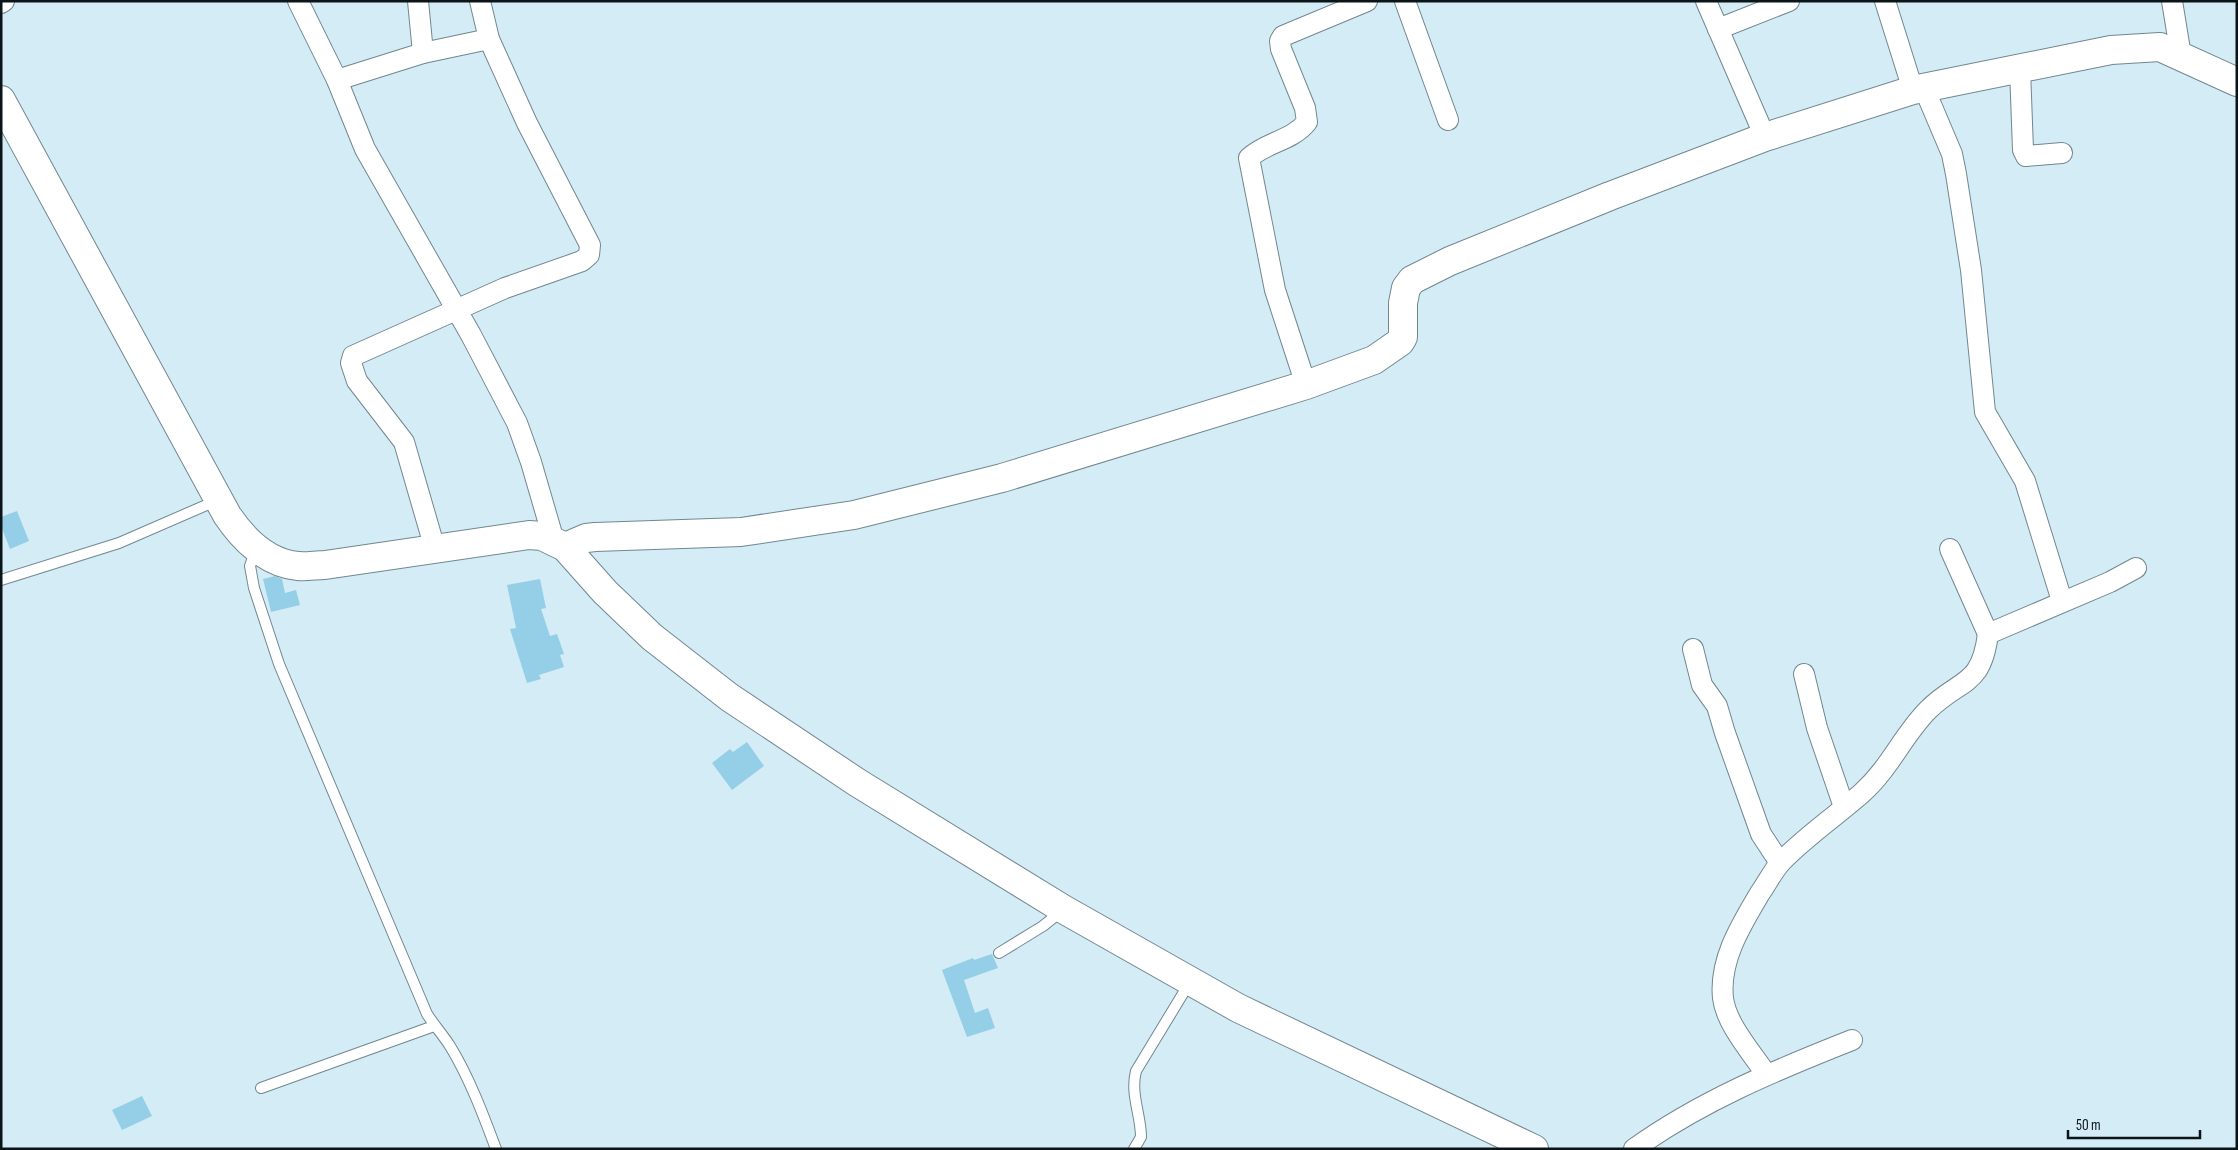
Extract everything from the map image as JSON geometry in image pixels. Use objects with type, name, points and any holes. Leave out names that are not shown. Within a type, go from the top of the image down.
[{"type":"main road","points":[[560,544],[595,537],[741,532],[854,515],[1002,478],[1306,384],[1374,360],[1400,342],[1403,337],[1403,302],[1406,288],[1412,280],[1450,261],[1610,196],[1765,137],[1918,89],[2111,50],[2160,46],[2237,82]]},
{"type":"main road","points":[[1,100],[236,530],[256,548],[283,564],[299,566],[529,535],[542,536],[560,544],[605,592],[652,637],[728,697],[858,783],[1063,909],[1238,1008],[1534,1149]]},
{"type":"street","points":[[298,1],[338,80],[365,149],[498,384],[517,423],[560,544]]},
{"type":"street","points":[[418,1],[422,53]]},
{"type":"street","points":[[435,549],[404,442],[357,381],[351,359],[359,352],[505,288],[582,261],[589,255],[590,245],[527,123],[489,39],[480,1]]},
{"type":"street","points":[[1306,384],[1275,290],[1249,158],[1258,149],[1299,131],[1306,122],[1305,108],[1281,49],[1280,41],[1283,36],[1367,1]]},
{"type":"street","points":[[1405,1],[1448,120]]},
{"type":"street","points":[[1706,1],[1765,137]]},
{"type":"street","points":[[1718,29],[1789,1]]},
{"type":"street","points":[[1885,1],[1918,89],[1952,154],[1971,270],[1985,412],[2025,481],[2062,601]]},
{"type":"street","points":[[2172,1],[2181,56]]},
{"type":"street","points":[[338,80],[422,53],[489,39]]},
{"type":"street","points":[[2020,69],[2023,150],[2026,156],[2062,153]]},
{"type":"street","points":[[1766,1074],[1738,1034],[1723,998],[1724,972],[1731,946],[1742,922],[1780,863],[1879,776],[1928,710],[1975,673],[1986,652],[1988,634],[1950,549]]},
{"type":"street","points":[[1988,634],[2110,582],[2136,568]]},
{"type":"street","points":[[1693,649],[1702,684],[1717,706],[1727,740],[1761,834],[1780,863]]},
{"type":"street","points":[[1804,674],[1817,728],[1844,807]]},
{"type":"street","points":[[1634,1149],[1669,1124],[1766,1074],[1852,1040]]},
{"type":"lane","points":[[1,580],[119,542],[219,499]]},
{"type":"lane","points":[[256,548],[250,566],[254,588],[279,664],[427,1014],[450,1046],[463,1071],[496,1149]]},
{"type":"lane","points":[[999,953],[1043,926],[1063,909]]},
{"type":"lane","points":[[1134,1149],[1141,1137],[1135,1097],[1134,1080],[1136,1071],[1191,981]]},
{"type":"lane","points":[[261,1088],[434,1026]]},
{"type":"building","points":[[17,511],[29,541],[10,549],[1,526],[1,517]]},
{"type":"building","points":[[275,576],[282,579],[285,593],[296,590],[300,605],[271,612],[263,579]]},
{"type":"building","points":[[540,579],[546,608],[541,609],[550,636],[557,634],[564,654],[560,655],[564,667],[539,675],[541,679],[527,683],[510,629],[516,628],[507,585]]},
{"type":"building","points":[[747,742],[764,766],[732,790],[712,763],[730,749],[733,752]]},
{"type":"building","points":[[992,954],[998,968],[964,980],[975,1013],[988,1008],[995,1028],[967,1037],[942,970],[973,958],[974,960]]},
{"type":"building","points":[[142,1096],[152,1116],[122,1130],[112,1110]]}]
